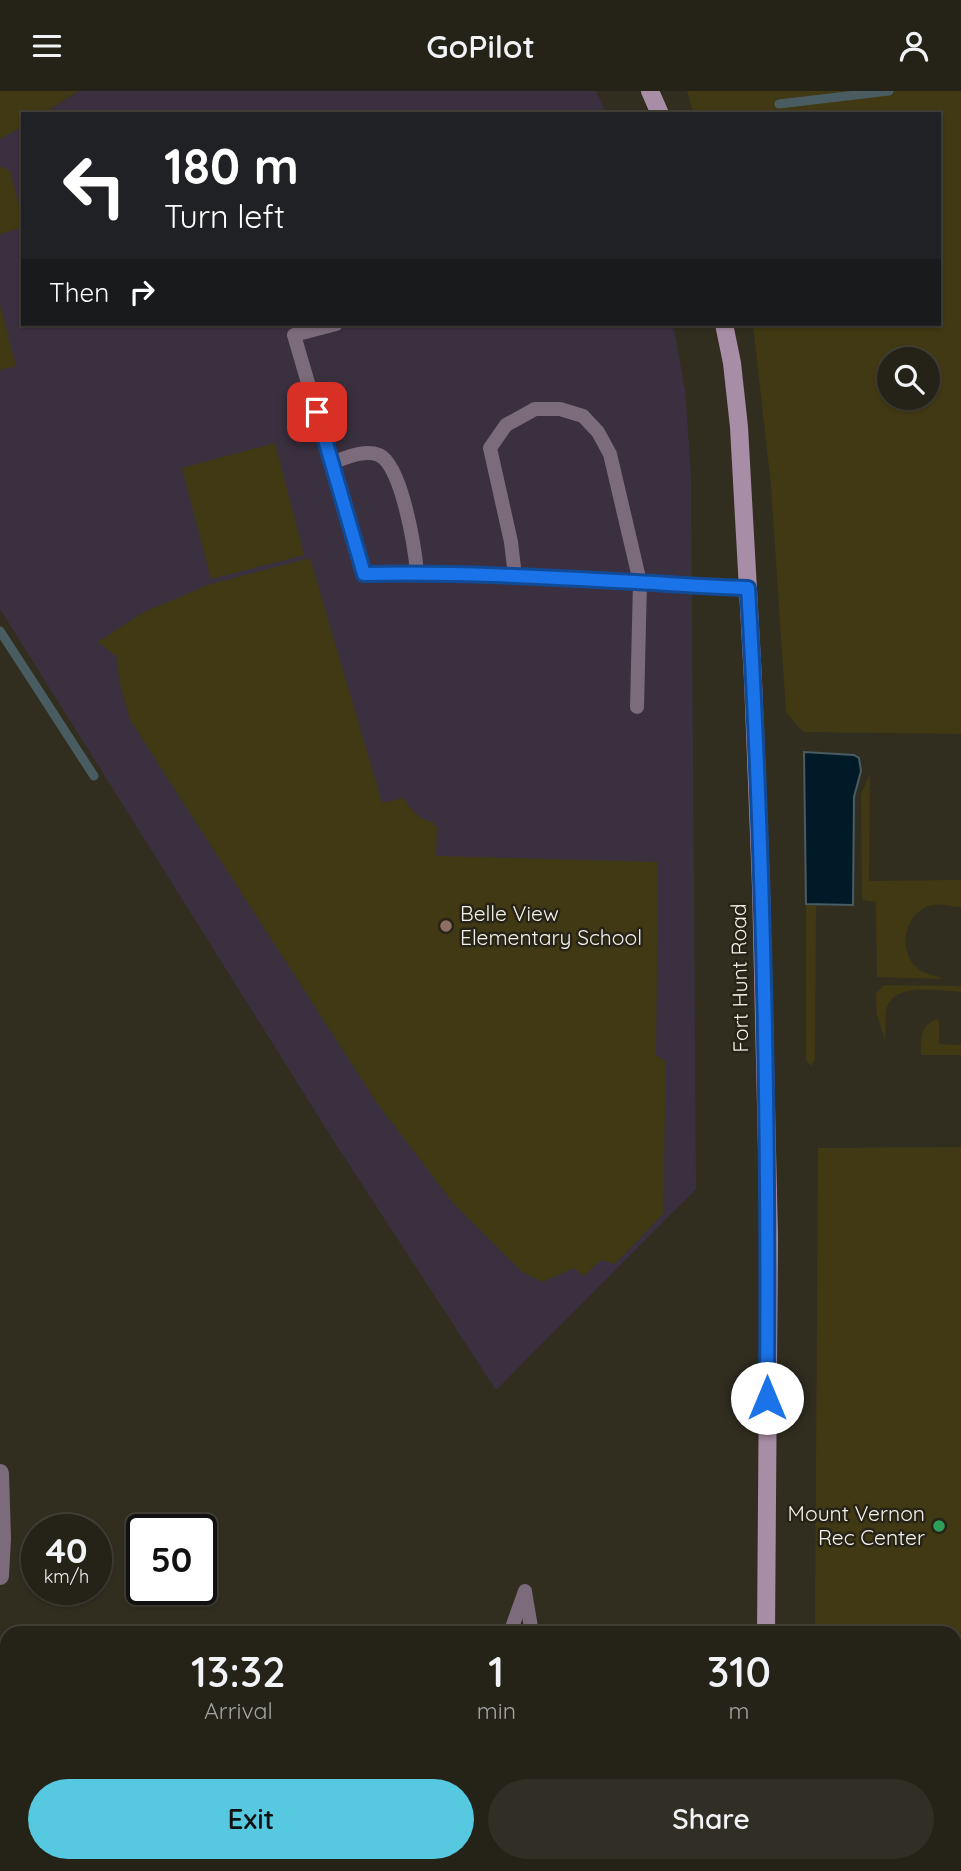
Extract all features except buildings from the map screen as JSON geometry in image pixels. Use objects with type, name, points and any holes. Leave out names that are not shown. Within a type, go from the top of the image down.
[{"type":"main road","points":[[650,91],[659,112]]},
{"type":"main road","name":"Fort Hunt Road","points":[[724,326],[732,363],[739,427],[761,887],[769,1237],[766,1626]]},
{"type":"street","points":[[0,1473],[0,1576]]},
{"type":"lane","points":[[328,326],[294,335],[364,574],[515,576],[640,582],[683,587],[748,588]]},
{"type":"lane","points":[[515,576],[511,541],[490,448],[506,425],[535,409],[560,409],[583,416],[598,432],[610,454],[640,582],[637,707]]},
{"type":"lane","points":[[331,463],[369,453],[382,456],[393,469],[409,518],[417,573]]},
{"type":"lane","points":[[512,1626],[525,1591],[531,1626]]},
{"type":"shaded area","points":[[0,91],[79,91],[45,112],[21,112],[21,127],[0,139]]},
{"type":"shaded area","points":[[79,91],[596,91],[606,112],[45,112]]},
{"type":"shaded area","points":[[687,91],[961,91],[961,734],[803,732],[786,712],[771,485],[753,326],[941,326],[941,112],[693,112]]},
{"type":"shaded area","name":"Belle View Elementary School","points":[[21,127],[21,326],[673,326],[685,390],[691,474],[696,1189],[496,1390],[337,1146],[0,609],[0,139]]},
{"type":"shaded area","points":[[0,166],[10,171],[21,212],[21,228],[0,234]]},
{"type":"shaded area","points":[[0,304],[16,366],[0,370]]},
{"type":"shaded area","points":[[275,443],[304,555],[211,579],[182,468]]},
{"type":"shaded area","points":[[310,558],[382,803],[404,798],[415,813],[432,822],[437,828],[436,856],[658,862],[656,1056],[666,1061],[663,1214],[615,1264],[601,1260],[584,1276],[574,1268],[542,1282],[521,1271],[453,1203],[377,1103],[130,720],[119,679],[117,657],[98,642],[142,613],[208,585]]},
{"type":"shaded area","points":[[870,774],[869,881],[961,880],[961,907],[929,906],[914,917],[906,935],[912,962],[921,971],[943,979],[877,977],[876,902],[862,900],[861,794]]},
{"type":"shaded area","points":[[806,904],[816,905],[815,1060],[811,1066],[806,1060]]},
{"type":"shaded area","points":[[884,985],[961,986],[961,992],[917,990],[897,995],[886,1011],[885,1040],[877,1015],[876,993]]},
{"type":"shaded area","points":[[937,1019],[939,1044],[961,1045],[961,1055],[921,1055],[924,1029]]},
{"type":"shaded area","points":[[961,1147],[961,1626],[815,1626],[818,1148]]},
{"type":"water","points":[[804,752],[854,755],[859,758],[861,771],[854,797],[853,905],[806,904]]},
{"type":"waterway","points":[[779,104],[889,91]]},
{"type":"waterway","points":[[0,631],[94,776]]},
{"type":"place","name":"Belle View Elementary School","points":[[446,926]]},
{"type":"place","name":"Mount Vernon Rec Center","points":[[939,1526]]},
{"type":"route","points":[[317,412],[364,574],[515,576],[640,582],[683,587],[748,588],[761,887],[769,1237],[767,1398]]}]
